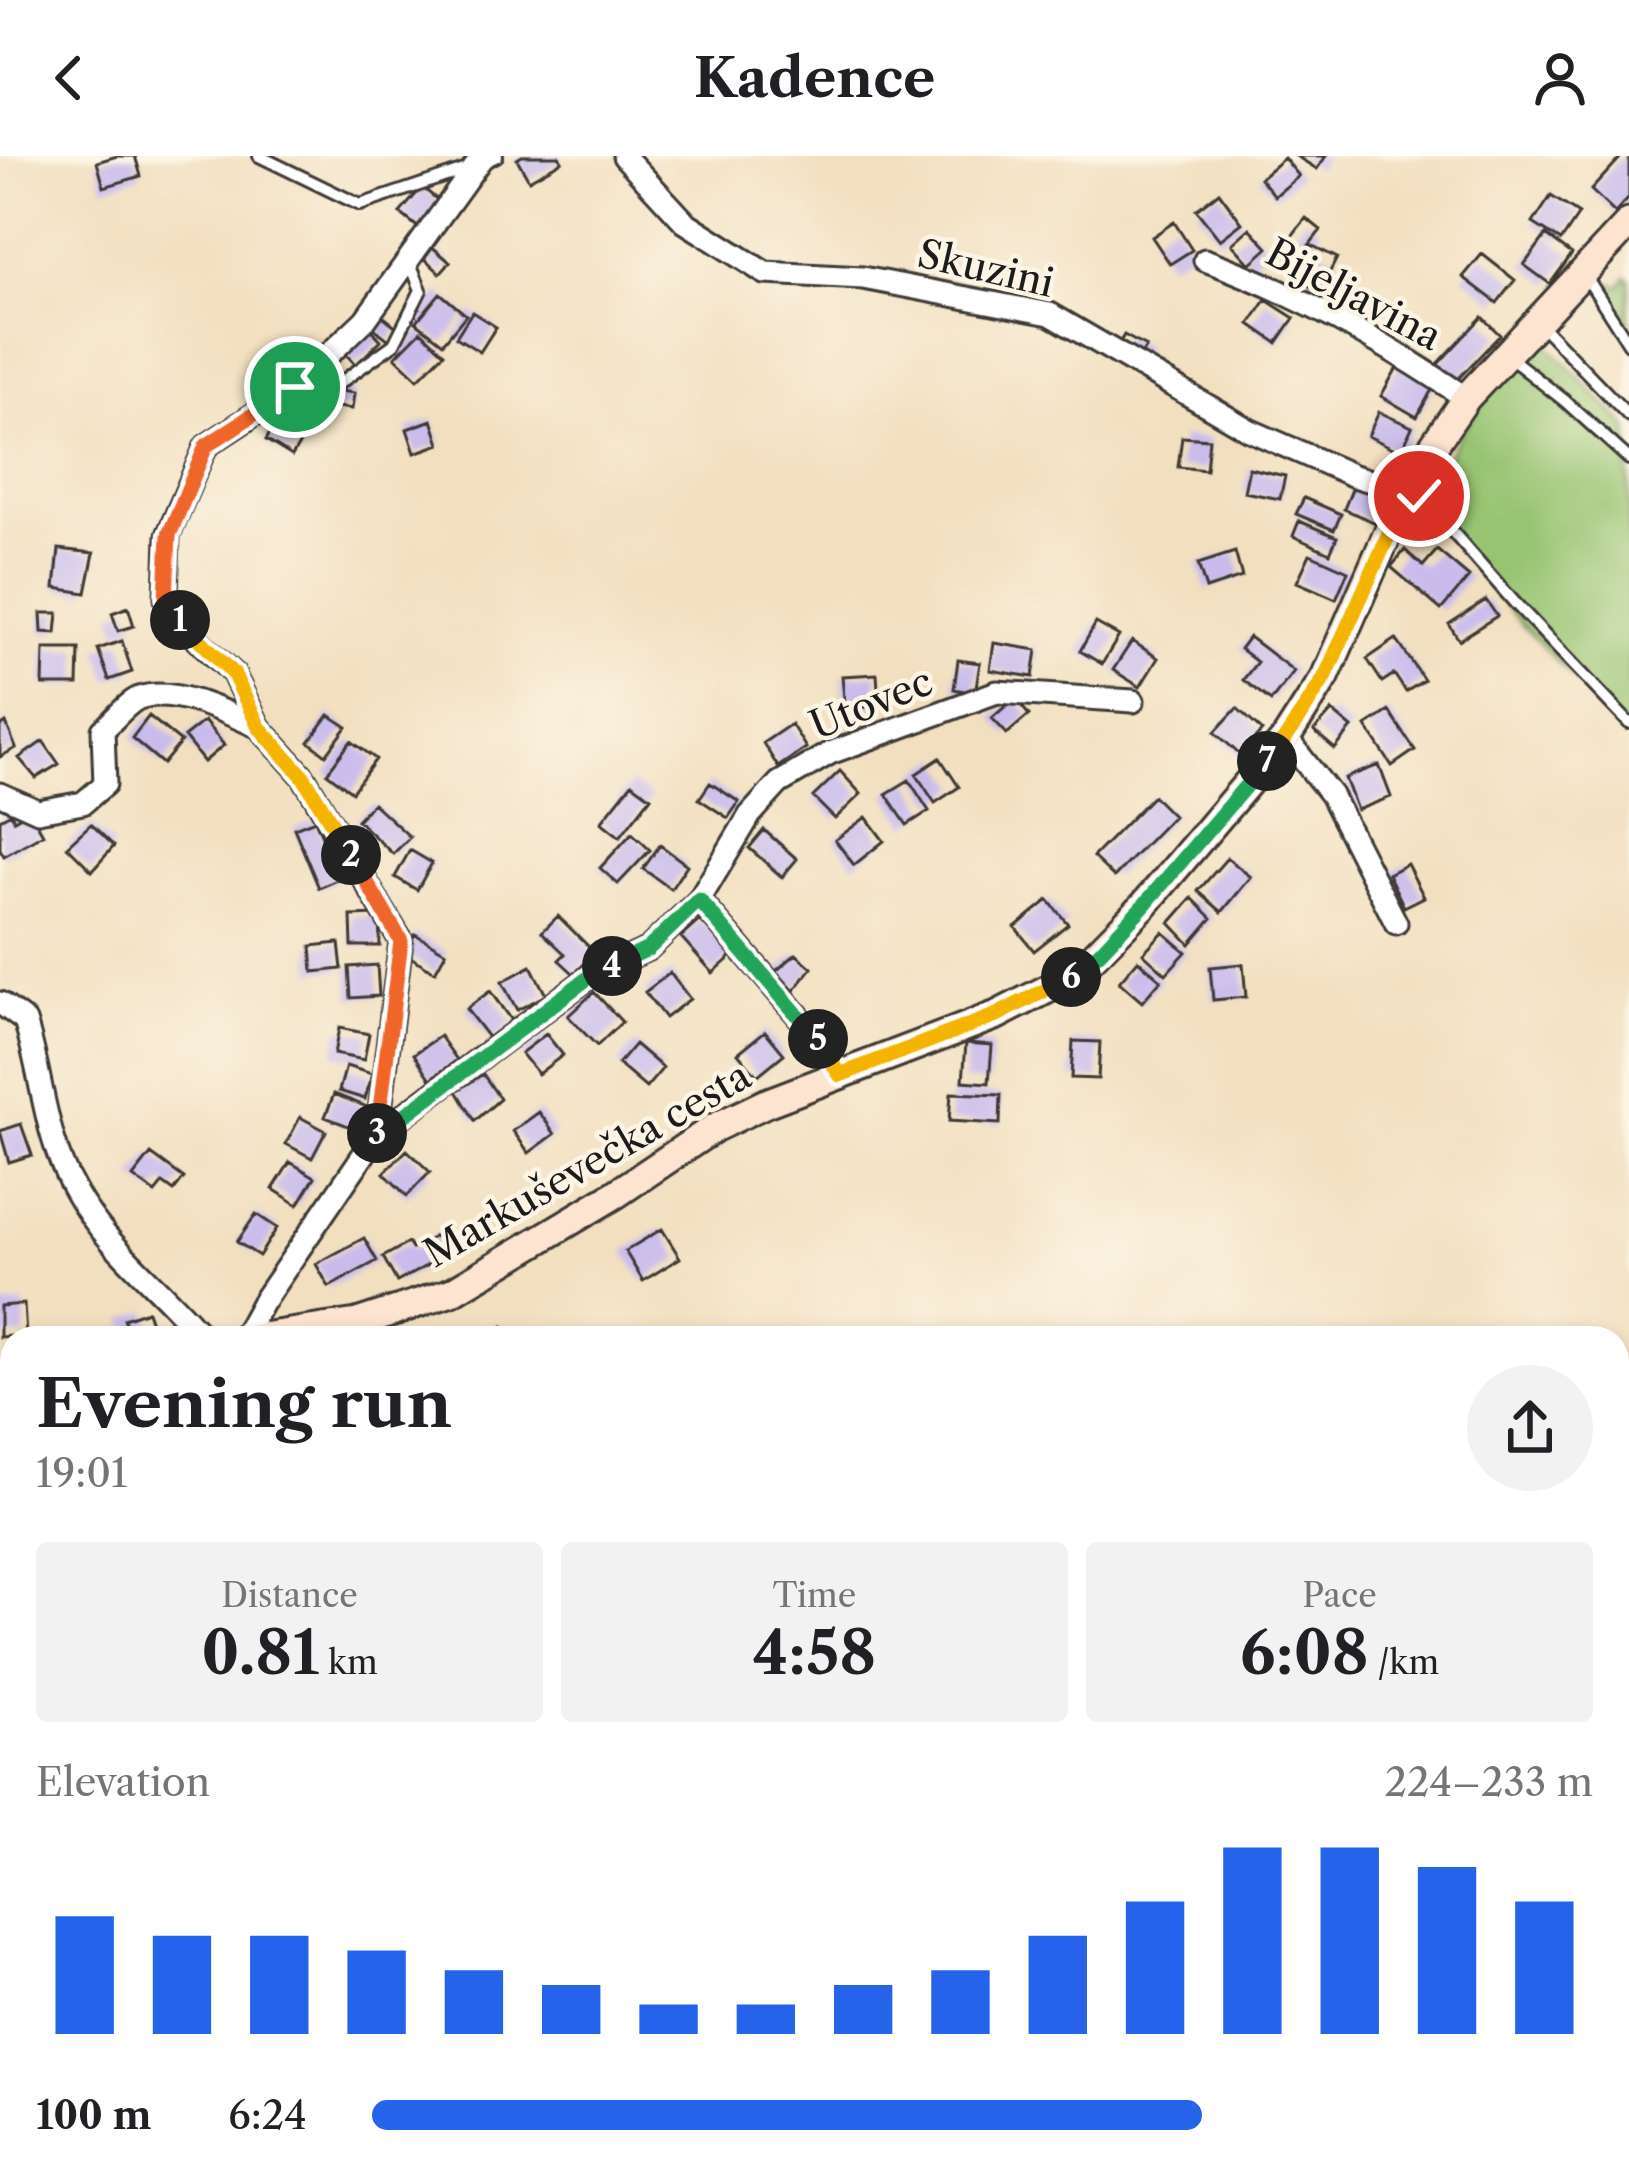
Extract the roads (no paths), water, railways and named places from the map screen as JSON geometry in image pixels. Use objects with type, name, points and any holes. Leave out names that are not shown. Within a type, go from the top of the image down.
[{"type":"main road","name":"Markuševečka cesta","points":[[372,1326],[452,1292],[616,1194],[713,1128],[766,1103],[997,1015],[1075,975],[1145,904],[1286,738],[1325,677],[1429,452],[1466,398],[1629,224]]},
{"type":"street","name":"Skuzini","points":[[624,156],[685,222],[765,273],[863,278],[1050,314],[1249,430],[1354,476],[1408,492]]},
{"type":"street","points":[[250,1326],[377,1136],[401,941],[303,776],[259,727],[233,673],[186,629],[166,598],[169,535],[206,446],[295,387],[365,320],[479,161]]},
{"type":"street","name":"Bijeljavina","points":[[1205,260],[1265,282],[1340,321],[1466,398]]},
{"type":"street","name":"Utovec","points":[[377,1136],[592,975],[648,949],[699,900],[750,815],[779,783],[830,753],[997,692],[1133,701]]},
{"type":"street","points":[[0,794],[38,811],[83,803],[105,784],[103,730],[137,699],[173,696],[259,727]]},
{"type":"street","points":[[1286,738],[1331,795],[1396,923]]},
{"type":"street","points":[[699,900],[820,1041],[840,1075]]},
{"type":"street","points":[[0,1003],[25,1022],[50,1131],[74,1190],[102,1231],[192,1326]]},
{"type":"lane","points":[[259,156],[360,205],[497,156]]},
{"type":"lane","points":[[295,387],[337,385],[394,344],[421,290],[409,260]]},
{"type":"lane","points":[[1583,272],[1629,344]]},
{"type":"lane","points":[[1537,321],[1629,416]]},
{"type":"lane","points":[[1506,355],[1629,459]]},
{"type":"lane","points":[[1408,492],[1434,510],[1629,723]]}]
